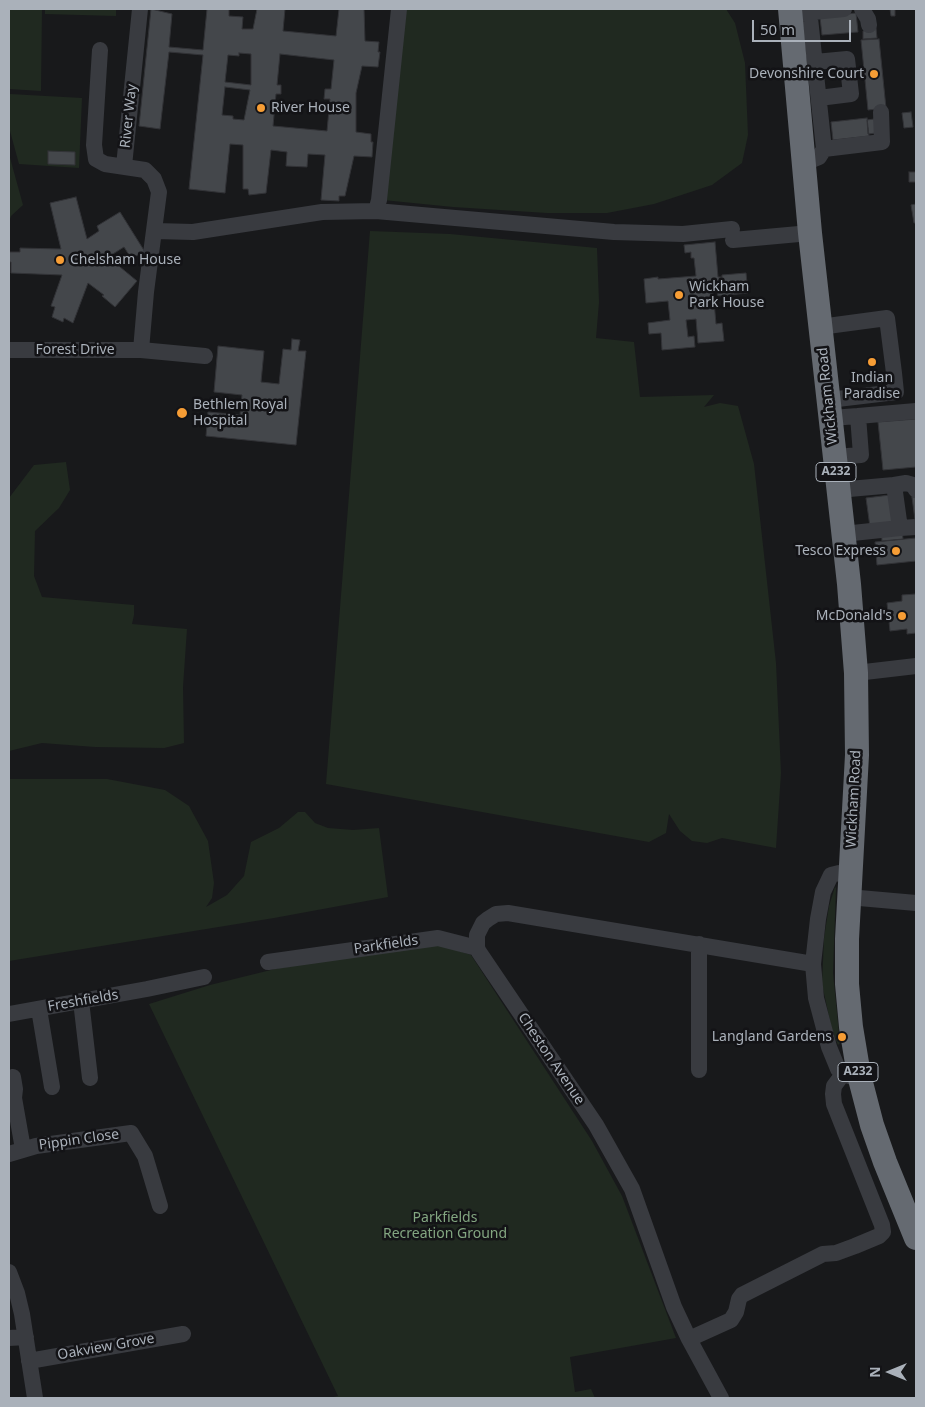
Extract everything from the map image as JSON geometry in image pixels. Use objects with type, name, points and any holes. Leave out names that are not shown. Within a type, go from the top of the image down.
[{"type":"highway","name":"Wickham Road","points":[[796,12],[804,163],[810,233],[843,534],[856,673],[857,756],[846,958],[847,990],[853,1043],[851,1075],[884,1162],[916,1238]]},
{"type":"street","name":"River Way","points":[[140,9],[124,166],[145,170],[154,179],[159,192],[146,292],[141,350]]},
{"type":"street","points":[[376,211],[380,190],[399,9]]},
{"type":"street","points":[[796,12],[844,9]]},
{"type":"street","points":[[862,9],[868,19],[869,26]]},
{"type":"street","points":[[796,12],[811,22],[824,149],[820,157],[804,163]]},
{"type":"street","points":[[100,50],[94,153],[96,159],[101,163],[124,166]]},
{"type":"street","points":[[815,62],[847,59],[851,94],[819,98]]},
{"type":"street","points":[[824,149],[882,142],[881,112]]},
{"type":"street","points":[[155,231],[193,232],[322,212],[376,211],[614,232],[682,234],[810,233]]},
{"type":"street","points":[[820,327],[887,318],[894,373],[896,392],[829,409]]},
{"type":"street","name":"Forest Drive","points":[[9,350],[141,350],[205,356]]},
{"type":"street","points":[[829,409],[858,416],[916,411]]},
{"type":"street","points":[[834,457],[861,455],[858,416]]},
{"type":"street","points":[[838,490],[906,483],[913,485],[916,490]]},
{"type":"street","points":[[894,485],[900,528]]},
{"type":"street","points":[[843,534],[916,527]]},
{"type":"street","points":[[856,673],[916,666]]},
{"type":"street","name":"Wickham Road","points":[[850,874],[839,873],[831,875],[823,892],[813,964],[816,998],[829,1047],[838,1069],[851,1075]]},
{"type":"street","points":[[848,897],[916,903]]},
{"type":"street","points":[[477,948],[477,935],[483,924],[492,916],[503,913],[813,964]]},
{"type":"street","name":"Parkfields","points":[[268,962],[438,938],[477,948]]},
{"type":"street","points":[[699,944],[699,1070]]},
{"type":"street","name":"Cheston Avenue","points":[[477,948],[596,1125],[623,1172],[632,1190],[674,1307],[721,1398]]},
{"type":"street","name":"Freshfields","points":[[9,1014],[204,977]]},
{"type":"street","points":[[81,1001],[90,1078]]},
{"type":"street","points":[[39,1009],[52,1087]]},
{"type":"street","points":[[689,1339],[731,1320],[742,1295],[823,1254],[836,1253],[874,1238],[883,1232],[882,1225],[834,1104],[832,1094],[834,1086],[851,1075]]},
{"type":"street","points":[[13,1077],[15,1089],[16,1151]]},
{"type":"street","name":"Pippin Close","points":[[16,1151],[132,1133],[145,1156],[160,1206]]},
{"type":"street","points":[[9,1272],[26,1337],[35,1398]]},
{"type":"street","name":"Oakview Grove","points":[[29,1361],[183,1334]]},
{"type":"street","points":[[9,1338],[26,1337]]},
{"type":"green space","points":[[9,9],[42,9],[41,91],[9,89]]},
{"type":"green space","points":[[45,9],[116,9],[116,16],[45,14]]},
{"type":"green space","points":[[403,9],[726,9],[735,23],[745,63],[748,135],[742,163],[712,185],[654,204],[607,213],[547,213],[383,200]]},
{"type":"green space","points":[[10,94],[82,98],[79,168],[19,164],[10,131]]},
{"type":"green space","points":[[9,154],[23,205],[11,216],[9,222]]},
{"type":"green space","points":[[370,231],[450,234],[597,248],[599,302],[596,338],[634,342],[640,397],[714,395],[704,407],[720,403],[738,406],[754,464],[776,663],[781,773],[776,848],[722,838],[707,843],[692,841],[680,831],[669,814],[666,833],[649,842],[326,784]]},
{"type":"green space","points":[[66,462],[70,490],[59,508],[35,531],[34,576],[42,597],[134,605],[132,624],[187,629],[183,687],[184,743],[164,748],[95,747],[42,743],[9,751],[9,498],[34,465]]},
{"type":"green space","points":[[9,779],[107,779],[165,790],[189,806],[208,841],[214,883],[212,898],[206,907],[227,895],[244,876],[251,842],[279,828],[298,812],[305,812],[315,823],[328,828],[353,830],[379,828],[388,897],[274,918],[9,961]]},
{"type":"green space","points":[[835,887],[833,973],[840,1043],[838,1045],[832,1030],[822,984],[824,938],[829,906]]},
{"type":"green space","name":"Parkfields Recreation Ground","points":[[438,944],[471,955],[592,1141],[622,1196],[676,1338],[570,1357],[575,1392],[591,1389],[595,1398],[329,1398],[338,1396],[149,1004],[210,985],[279,968]]},
{"type":"building","name":"River House","points":[[151,9],[172,14],[169,47],[203,50],[207,9],[229,9],[229,16],[243,17],[242,29],[253,29],[257,9],[285,9],[283,31],[336,36],[339,9],[364,9],[365,41],[379,42],[378,67],[362,66],[356,93],[356,132],[371,134],[371,142],[373,142],[372,157],[354,156],[345,196],[339,196],[339,201],[321,200],[325,155],[308,154],[307,167],[286,166],[287,152],[271,150],[266,193],[249,195],[248,189],[243,189],[243,145],[230,144],[225,193],[189,189],[203,55],[169,52],[160,129],[139,126]],"holes":[[[239,53],[251,54],[251,85],[225,82],[228,55],[239,56]],[[280,54],[334,60],[331,89],[325,89],[324,99],[330,99],[327,131],[273,126],[276,94],[281,94],[281,85],[277,85]],[[225,87],[250,90],[244,120],[222,115]]]},
{"type":"building","points":[[890,9],[895,9],[895,16],[891,16]]},
{"type":"building","name":"Devonshire Court","points":[[856,13],[858,32],[822,35],[820,17]]},
{"type":"building","points":[[876,28],[877,38],[863,39],[863,31]]},
{"type":"building","name":"Devonshire Court","points":[[879,39],[886,108],[868,110],[861,40]]},
{"type":"building","points":[[911,112],[913,127],[904,128],[902,113]]},
{"type":"building","name":"Devonshire Court","points":[[867,118],[869,136],[833,140],[831,122]]},
{"type":"building","points":[[874,119],[876,133],[868,134],[867,120]]},
{"type":"building","points":[[48,151],[75,152],[75,165],[48,164]]},
{"type":"building","points":[[909,172],[916,172],[916,182],[909,182]]},
{"type":"building","name":"Chelsham House","points":[[76,197],[87,239],[99,231],[97,226],[120,212],[145,252],[131,258],[124,247],[108,257],[137,281],[115,307],[102,296],[104,295],[88,283],[73,323],[64,318],[63,322],[52,317],[55,307],[51,306],[62,275],[11,273],[9,252],[20,252],[20,248],[61,249],[50,203]]},
{"type":"building","points":[[916,204],[916,223],[914,223],[911,205]]},
{"type":"building","name":"Wickham Park House","points":[[715,242],[718,277],[746,273],[748,293],[718,296],[717,290],[713,290],[716,324],[722,323],[724,341],[698,343],[696,319],[686,320],[688,337],[694,336],[695,347],[662,350],[661,333],[649,334],[648,323],[670,320],[668,301],[646,303],[644,279],[696,276],[694,258],[691,258],[691,252],[685,253],[684,245]]},
{"type":"building","points":[[292,339],[300,340],[298,351],[306,351],[296,445],[206,436],[208,412],[240,415],[242,395],[214,392],[218,346],[264,351],[261,382],[279,384],[283,349],[291,350]]},
{"type":"building","points":[[916,419],[916,467],[883,470],[878,422]]},
{"type":"building","points":[[898,494],[903,539],[882,541],[881,526],[870,527],[866,498]]},
{"type":"building","points":[[912,497],[916,497],[916,520],[915,520]]},
{"type":"building","name":"Tesco Express","points":[[916,538],[916,561],[877,565],[875,542]]},
{"type":"building","name":"McDonald's","points":[[916,594],[916,633],[907,634],[907,629],[890,631],[887,603],[902,601],[902,595]]},
{"type":"place","name":"Devonshire Court","points":[[874,74]]},
{"type":"place","name":"River House","points":[[261,108]]},
{"type":"place","name":"Chelsham House","points":[[60,260]]},
{"type":"place","name":"Wickham Park House","points":[[679,295]]},
{"type":"place","name":"Indian Paradise","points":[[872,362]]},
{"type":"place","name":"Bethlem Royal Hospital","points":[[182,413]]},
{"type":"place","name":"Tesco Express","points":[[896,551]]},
{"type":"place","name":"McDonald's","points":[[902,616]]},
{"type":"place","name":"Langland Gardens","points":[[842,1037]]}]
